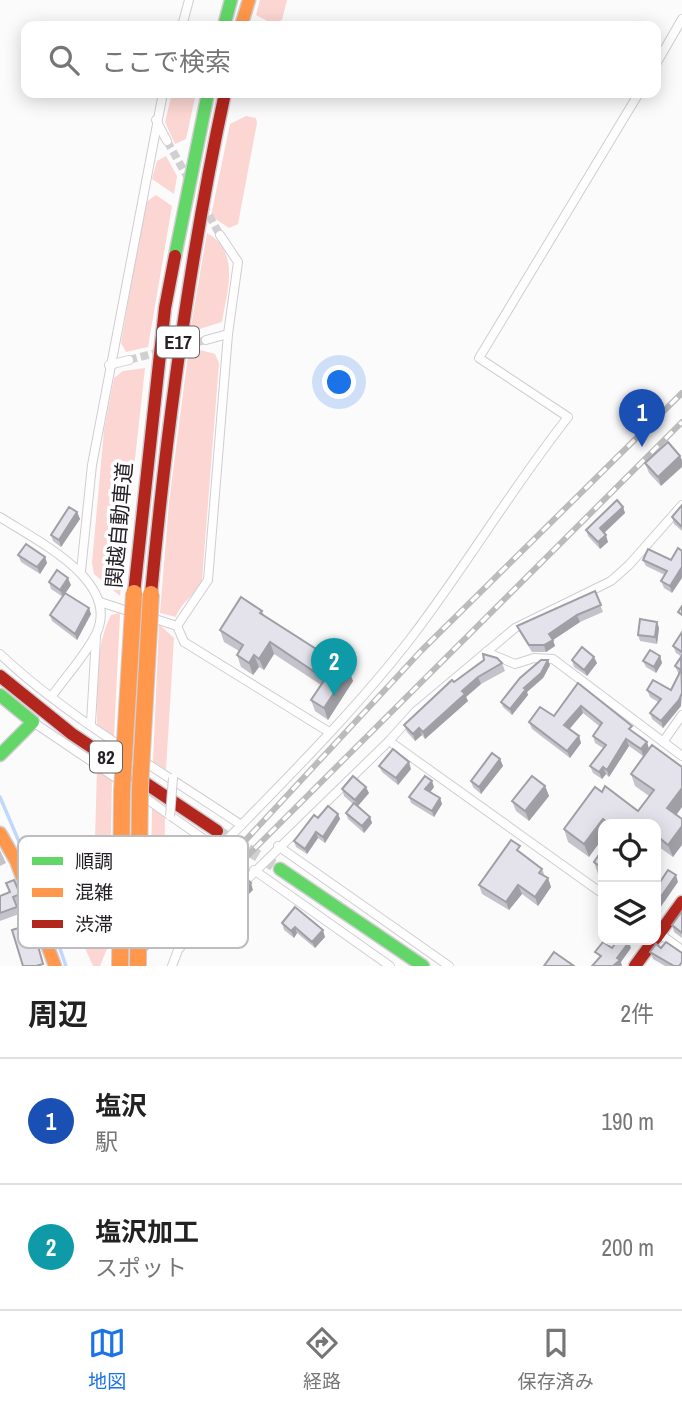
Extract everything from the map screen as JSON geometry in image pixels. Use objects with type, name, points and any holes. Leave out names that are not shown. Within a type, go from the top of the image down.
[{"type":"main road","points":[[225,21],[231,0]]},
{"type":"main road","points":[[243,21],[249,0]]},
{"type":"main road","name":"関越自動車道","points":[[121,836],[134,593],[165,308],[207,98]]},
{"type":"main road","name":"関越自動車道","points":[[139,836],[151,593],[169,412],[182,313],[224,98]]},
{"type":"main road","name":"82","points":[[0,676],[72,734],[216,831]]},
{"type":"main road","points":[[0,695],[33,722],[0,755]]},
{"type":"main road","points":[[0,833],[18,866]]},
{"type":"main road","points":[[279,869],[423,966]]},
{"type":"main road","points":[[661,929],[682,902]]},
{"type":"main road","points":[[635,966],[650,945]]},
{"type":"main road","points":[[50,948],[55,966]]},
{"type":"main road","name":"関越自動車道","points":[[120,948],[120,966]]},
{"type":"main road","name":"関越自動車道","points":[[138,948],[138,966]]},
{"type":"street","points":[[183,21],[189,0]]},
{"type":"street","points":[[661,55],[682,19]]},
{"type":"street","points":[[81,571],[92,465],[109,365],[162,98]]},
{"type":"street","points":[[230,836],[330,732],[411,638],[527,469],[568,417],[479,358],[636,98]]},
{"type":"street","points":[[156,120],[167,141]]},
{"type":"street","points":[[177,626],[208,580],[228,334],[238,262],[220,235]]},
{"type":"street","points":[[206,340],[228,334]]},
{"type":"street","points":[[109,365],[129,360]]},
{"type":"street","points":[[248,876],[389,741],[416,710],[525,623],[611,581],[629,565],[682,505]]},
{"type":"street","points":[[0,517],[81,571],[100,602],[91,723]]},
{"type":"street","points":[[100,602],[177,626],[184,642],[330,732]]},
{"type":"street","points":[[52,695],[97,634]]},
{"type":"street","points":[[486,652],[515,664],[534,658],[553,659],[682,756]]},
{"type":"street","points":[[0,654],[91,723],[241,825]]},
{"type":"street","points":[[663,742],[682,715]]},
{"type":"street","points":[[33,722],[199,836]]},
{"type":"street","points":[[389,741],[598,890]]},
{"type":"street","points":[[170,816],[173,778]]},
{"type":"street","points":[[278,846],[449,966]]},
{"type":"street","points":[[254,870],[390,966]]},
{"type":"street","points":[[661,939],[682,950]]},
{"type":"street","points":[[174,964],[184,948]]},
{"type":"shaded area","points":[[260,0],[287,0],[282,20],[267,21],[256,15]]},
{"type":"shaded area","points":[[171,98],[195,98],[186,139],[175,144],[165,122]]},
{"type":"shaded area","points":[[246,116],[256,118],[257,123],[238,224],[229,228],[211,216],[230,124]]},
{"type":"shaded area","points":[[166,156],[177,176],[174,194],[152,179],[157,161]]},
{"type":"shaded area","points":[[156,195],[172,206],[148,347],[126,352],[121,343],[145,203]]},
{"type":"shaded area","points":[[207,233],[218,241],[228,261],[227,298],[222,322],[190,332]]},
{"type":"shaded area","points":[[200,350],[215,354],[219,363],[202,580],[176,617],[160,613],[169,503],[188,355]]},
{"type":"shaded area","points":[[145,368],[120,596],[94,574],[92,563],[104,430],[114,378],[123,371]]},
{"type":"shaded area","points":[[119,613],[114,736],[97,725],[97,683],[99,655],[106,628],[111,615]]},
{"type":"shaded area","points":[[159,624],[174,638],[166,770],[153,762]]},
{"type":"shaded area","points":[[97,770],[112,780],[111,836],[95,836]]},
{"type":"shaded area","points":[[152,807],[165,816],[165,836],[152,836]]},
{"type":"shaded area","points":[[86,948],[107,948],[100,966],[93,966]]},
{"type":"building","points":[[668,442],[680,456],[658,477],[645,463]]},
{"type":"building","points":[[617,500],[623,507],[600,528],[606,535],[598,542],[586,530]]},
{"type":"building","points":[[682,505],[682,527],[672,517]]},
{"type":"building","points":[[69,507],[77,512],[59,540],[51,535]]},
{"type":"building","points":[[26,544],[45,557],[37,567],[18,555]]},
{"type":"building","points":[[678,548],[682,551],[682,567],[670,586],[661,581],[667,571],[643,560],[648,549],[671,560]]},
{"type":"building","points":[[57,570],[68,578],[60,590],[49,582]]},
{"type":"building","points":[[595,591],[601,605],[577,615],[549,634],[553,640],[544,645],[529,645],[517,626]]},
{"type":"building","points":[[65,593],[89,608],[75,634],[50,615]]},
{"type":"building","points":[[241,597],[262,611],[260,613],[349,670],[324,708],[311,700],[325,679],[270,642],[259,659],[254,655],[249,663],[237,655],[243,645],[220,630]]},
{"type":"building","points":[[640,619],[657,622],[655,637],[638,635]]},
{"type":"building","points":[[682,632],[682,652],[673,646]]},
{"type":"building","points":[[582,647],[594,657],[584,670],[572,660]]},
{"type":"building","points":[[650,650],[660,656],[654,667],[643,661]]},
{"type":"building","points":[[483,654],[497,658],[502,663],[478,677],[462,691],[465,694],[423,732],[419,728],[413,734],[404,725],[452,680],[454,682],[484,660]]},
{"type":"building","points":[[681,657],[682,693],[661,721],[650,713],[661,699],[647,690],[653,680],[671,690],[681,670],[675,666]]},
{"type":"building","points":[[541,660],[548,660],[541,673],[524,688],[526,689],[510,709],[501,702],[520,678]]},
{"type":"building","points":[[578,683],[632,726],[629,729],[647,742],[641,749],[626,739],[607,770],[603,767],[599,772],[590,766],[606,745],[593,736],[602,723],[581,706],[564,725],[579,736],[567,751],[529,722],[540,707],[554,716]]},
{"type":"building","points":[[652,745],[682,767],[682,788],[667,808],[682,819],[682,826],[668,845],[661,839],[661,819],[598,819],[598,826],[584,844],[564,829],[595,787],[602,792],[605,786],[638,811],[654,790],[631,774]]},
{"type":"building","points":[[393,749],[409,762],[396,778],[379,766]]},
{"type":"building","points":[[492,753],[500,759],[479,787],[471,781]]},
{"type":"building","points":[[353,776],[366,787],[355,800],[342,789]]},
{"type":"building","points":[[425,776],[432,781],[425,789],[440,798],[432,811],[409,797]]},
{"type":"building","points":[[532,776],[545,786],[525,811],[512,801]]},
{"type":"building","points":[[354,803],[370,817],[362,826],[346,813]]},
{"type":"building","points":[[328,806],[338,814],[323,837],[316,832],[305,849],[294,841],[314,815],[318,818]]},
{"type":"building","points":[[511,840],[520,846],[517,850],[542,869],[539,873],[548,878],[535,897],[518,885],[506,902],[479,885]]},
{"type":"building","points":[[668,870],[676,875],[661,897],[661,882]]},
{"type":"building","points":[[14,880],[18,889],[18,895],[13,897],[17,907],[0,913],[0,896],[10,892],[6,883]]},
{"type":"building","points":[[295,907],[323,930],[312,942],[295,927],[291,931],[282,923]]},
{"type":"building","points":[[682,911],[682,933],[672,925]]},
{"type":"building","points":[[18,928],[18,948],[39,948],[43,964],[23,966],[12,930]]},
{"type":"building","points":[[666,942],[682,953],[679,966],[674,966],[650,952],[655,945],[661,948]]},
{"type":"building","points":[[601,945],[612,948],[614,945],[627,945],[617,958],[620,960],[613,966],[592,966],[601,956],[595,952]]},
{"type":"building","points":[[554,952],[574,966],[544,966]]},
{"type":"waterway","points":[[0,797],[18,839]]},
{"type":"waterway","points":[[60,948],[66,966]]},
{"type":"tunnel","points":[[167,141],[188,178]]},
{"type":"tunnel","points":[[203,205],[220,235]]},
{"type":"tunnel","points":[[129,360],[206,340]]},
{"type":"tunnel","points":[[217,831],[225,836]]},
{"type":"tunnel","points":[[248,850],[280,869]]},
{"type":"railway","points":[[248,838],[421,651],[682,393]]},
{"type":"railway","points":[[248,855],[682,422]]},
{"type":"railway","points":[[129,966],[146,948]]},
{"type":"traffic: fast","points":[[225,21],[231,0]]},
{"type":"traffic: fast","points":[[175,256],[207,98]]},
{"type":"traffic: fast","points":[[0,695],[33,722],[0,755]]},
{"type":"traffic: fast","points":[[280,869],[423,966]]},
{"type":"traffic: slow","points":[[243,21],[249,0]]},
{"type":"traffic: slow","points":[[121,836],[134,593]]},
{"type":"traffic: slow","points":[[139,836],[151,594]]},
{"type":"traffic: slow","points":[[0,833],[18,866]]},
{"type":"traffic: slow","points":[[48,948],[55,966]]},
{"type":"traffic: slow","points":[[120,948],[120,966]]},
{"type":"traffic: slow","points":[[138,948],[138,966]]},
{"type":"traffic: jam","points":[[151,594],[180,342],[224,98]]},
{"type":"traffic: jam","points":[[134,593],[165,308],[175,256]]},
{"type":"traffic: jam","points":[[0,676],[72,734],[217,831]]},
{"type":"traffic: jam","points":[[661,931],[682,902]]},
{"type":"traffic: jam","points":[[635,966],[650,945]]},
{"type":"place","name":"塩沢","points":[[642,447]]},
{"type":"place","name":"塩沢加工","points":[[334,696]]}]
